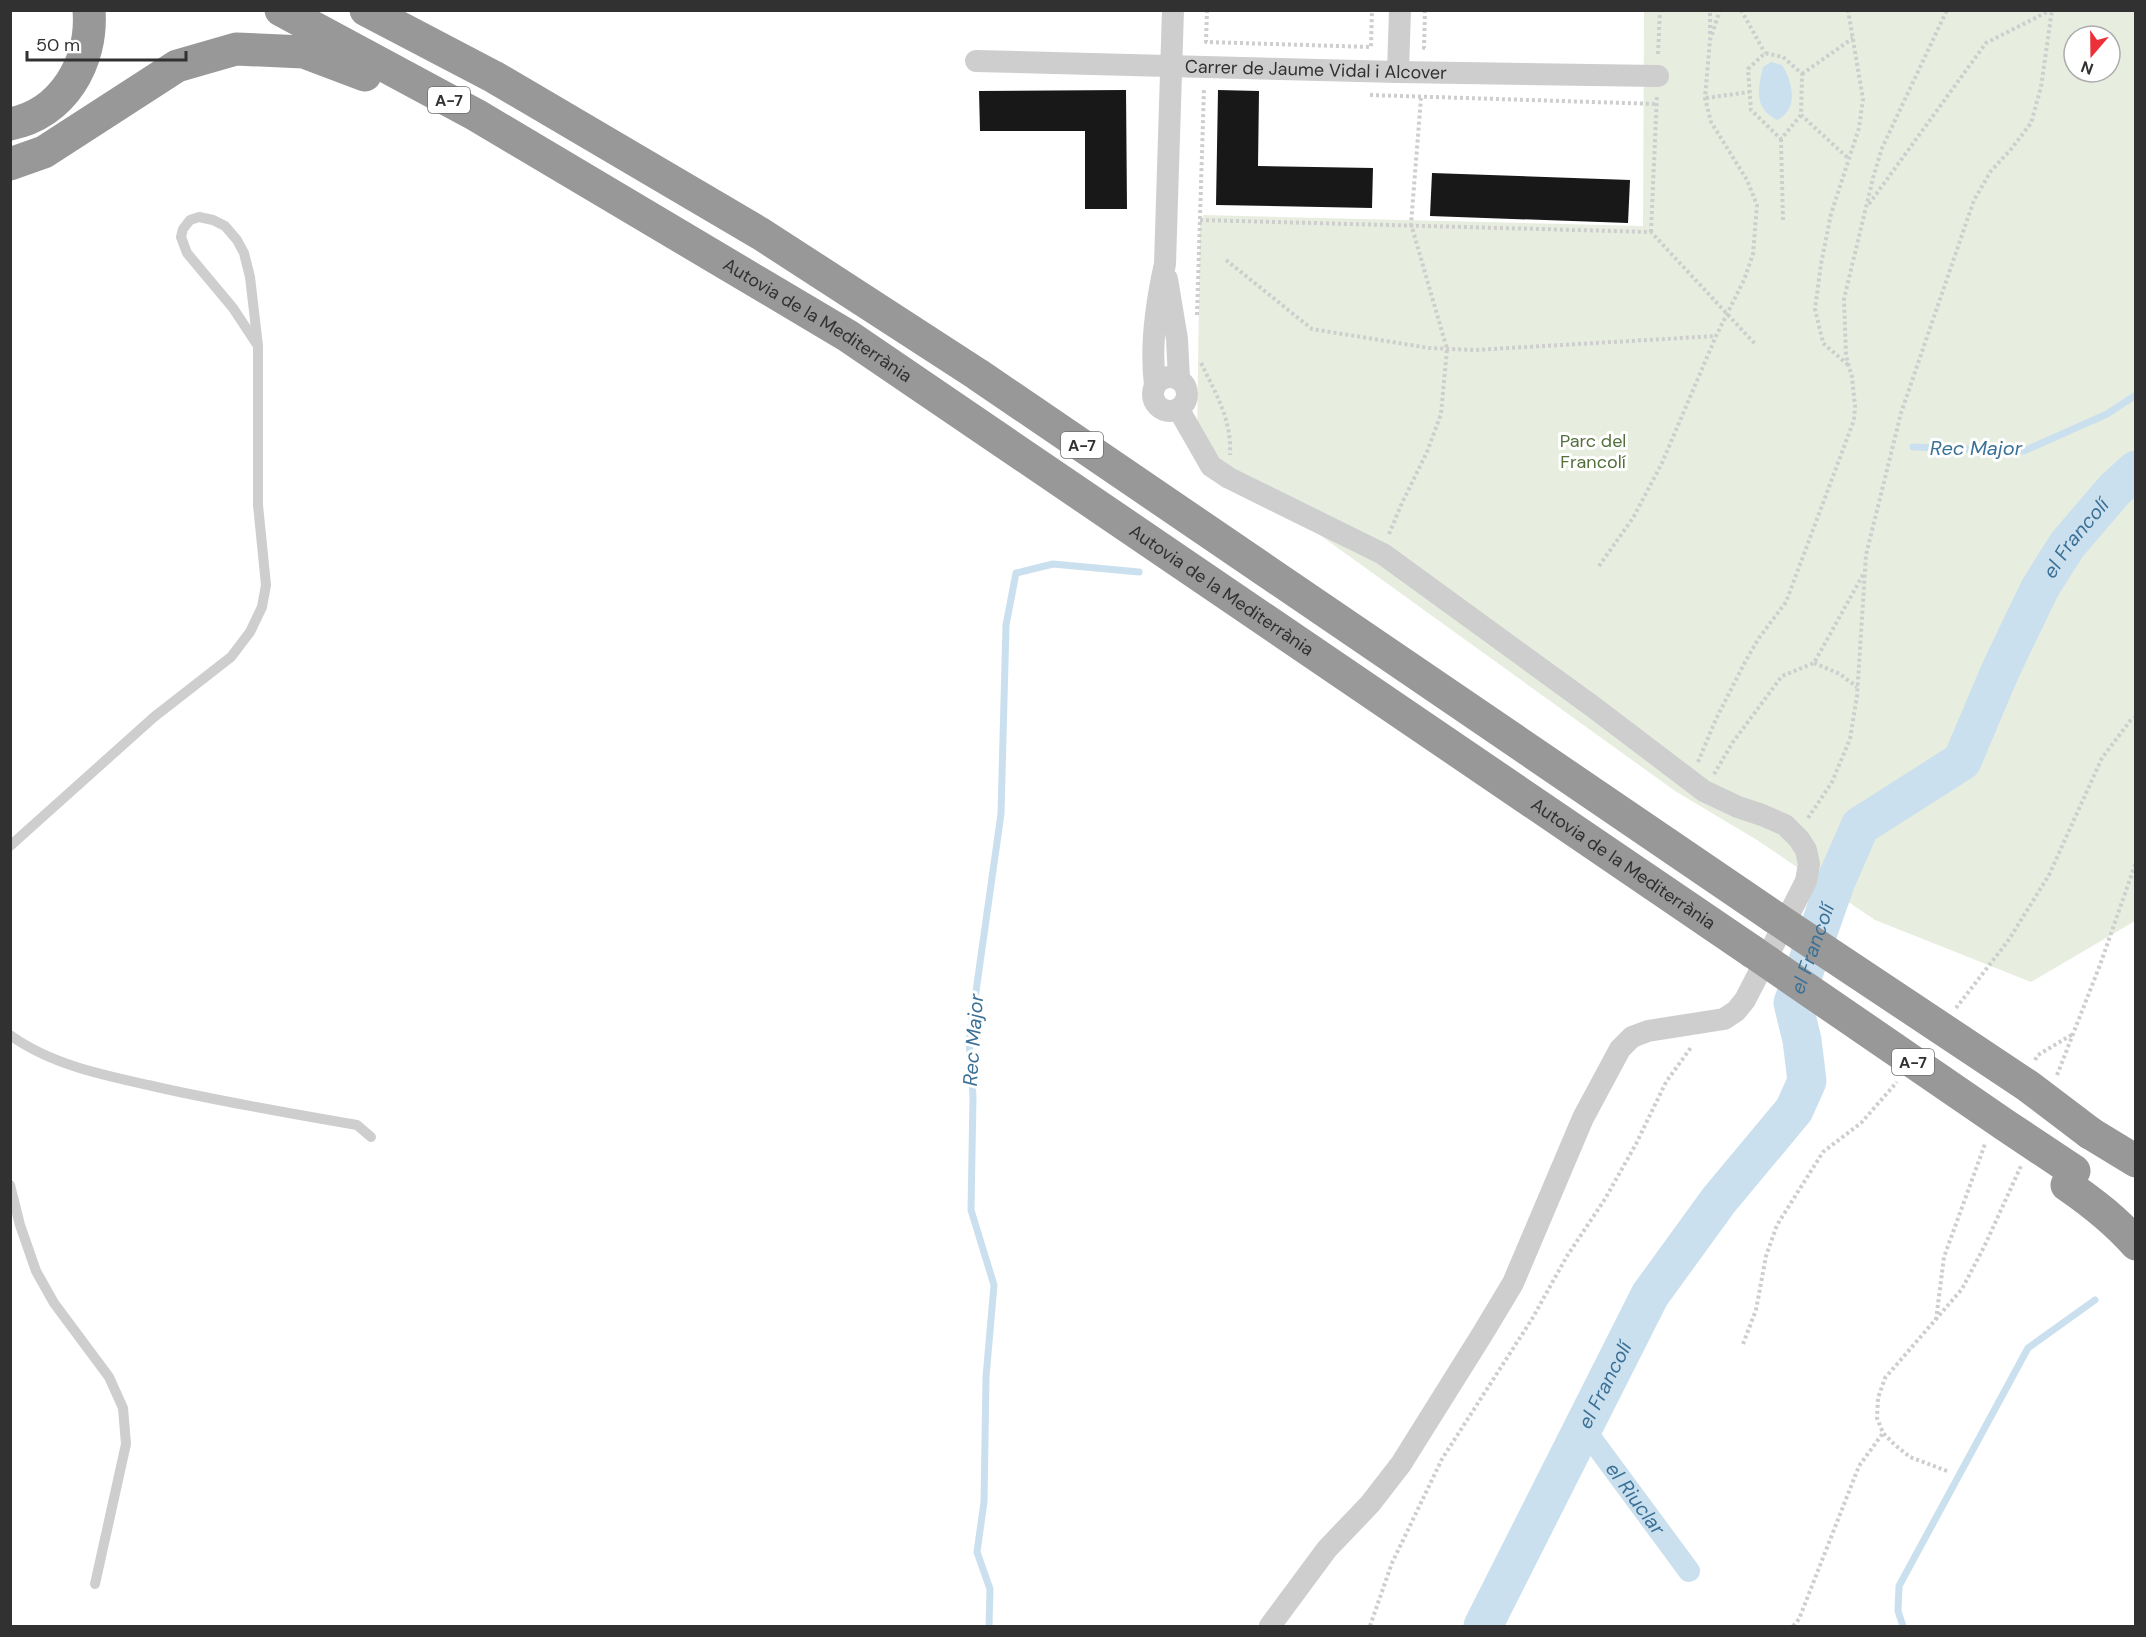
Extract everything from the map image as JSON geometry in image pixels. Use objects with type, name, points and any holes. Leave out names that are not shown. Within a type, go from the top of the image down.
[{"type":"highway","points":[[10,124],[34,116],[51,106],[65,92],[84,59],[89,39],[89,10]]},
{"type":"highway","name":"Autovia de la Mediterrània","points":[[281,10],[476,115],[848,336],[1754,952],[1996,1131],[2071,1178],[2136,1210]]},
{"type":"highway","name":"A-7","points":[[366,10],[494,77],[761,234],[977,374],[1774,917],[2030,1075],[2136,1161]]},
{"type":"highway","points":[[10,164],[44,152],[177,66],[236,49],[304,52],[368,76],[468,130],[614,197]]},
{"type":"highway","points":[[2094,1125],[2118,1129],[2136,1137]]},
{"type":"highway","points":[[2071,1178],[2136,1244]]},
{"type":"street","points":[[1155,385],[1161,379],[1171,376],[1179,379],[1186,386],[1188,394],[1185,403],[1179,410],[1170,412],[1161,410],[1152,394],[1155,385],[1152,361],[1157,301],[1165,264],[1173,10]]},
{"type":"street","points":[[1398,72],[1400,10]]},
{"type":"street","name":"Carrer de Jaume Vidal i Alcover","points":[[976,61],[1398,72],[1658,65]]},
{"type":"street","points":[[1165,264],[1177,339],[1179,379]]},
{"type":"street","points":[[1179,410],[1211,466],[1228,478],[1383,554],[1592,706],[1704,791],[1785,825],[1806,850],[1809,864],[1803,888],[1745,1000],[1736,1011],[1725,1019],[1648,1031],[1632,1037],[1620,1050],[1583,1118],[1513,1283],[1483,1333],[1401,1464],[1370,1504],[1327,1549],[1270,1626]]},
{"type":"lane","points":[[10,846],[154,717],[231,657],[250,632],[262,607],[266,585],[258,506],[258,346],[250,277],[244,253],[225,226],[199,217],[190,220],[183,229],[182,237],[187,253],[233,308],[258,346]]},
{"type":"lane","points":[[10,1035],[65,1063],[107,1076],[187,1094],[357,1125],[371,1137]]},
{"type":"lane","points":[[10,1185],[20,1225],[36,1271],[54,1303],[109,1377],[123,1408],[126,1444],[95,1584]]},
{"type":"path","points":[[1207,10],[1206,42],[1371,47],[1372,10]]},
{"type":"path","points":[[1425,10],[1424,48],[1436,49]]},
{"type":"path","points":[[1651,232],[1660,10]]},
{"type":"path","points":[[1599,566],[1633,518],[1662,463],[1754,254],[1757,205],[1747,180],[1711,122],[1706,98],[1710,10]]},
{"type":"path","points":[[1710,40],[1720,10]]},
{"type":"path","points":[[1740,10],[1765,53],[1783,57],[1802,74],[1801,115],[1781,139],[1783,221]]},
{"type":"path","points":[[1848,10],[1863,99],[1859,128],[1831,214],[1815,309],[1823,343],[1849,366]]},
{"type":"path","points":[[1695,767],[1716,719],[1759,638],[1786,603],[1854,420],[1855,406],[1845,345],[1844,299],[1882,148],[1947,10]]},
{"type":"path","points":[[1867,207],[1986,43],[2051,10]]},
{"type":"path","points":[[1799,839],[1811,812],[1832,782],[1850,739],[1858,687],[1866,555],[1901,413],[1974,200],[1991,171],[2031,123],[2041,87],[2051,10]]},
{"type":"path","points":[[1802,74],[1853,38]]},
{"type":"path","points":[[1765,53],[1748,69],[1751,110],[1781,139]]},
{"type":"path","points":[[1647,54],[1658,65]]},
{"type":"path","points":[[1197,319],[1204,88],[1214,88]]},
{"type":"path","points":[[1706,98],[1749,92]]},
{"type":"path","points":[[1365,95],[1657,104]]},
{"type":"path","points":[[1389,536],[1427,452],[1441,414],[1447,349],[1411,224],[1421,98]]},
{"type":"path","points":[[1801,115],[1848,159]]},
{"type":"path","points":[[1200,220],[1651,232],[1756,345]]},
{"type":"path","points":[[1226,260],[1312,329],[1429,348],[1475,350],[1716,336]]},
{"type":"path","points":[[1200,360],[1228,422],[1231,440],[1230,460]]},
{"type":"path","points":[[1378,531],[1396,540]]},
{"type":"path","points":[[1704,791],[1733,742],[1782,676],[1814,663],[1864,573]]},
{"type":"path","points":[[1814,663],[1840,674],[1858,687]]},
{"type":"path","points":[[1370,1626],[1392,1563],[1442,1458],[1532,1319],[1567,1256],[1605,1199],[1636,1144],[1666,1083],[1711,1022]]},
{"type":"path","points":[[2030,1075],[2038,1055],[2073,1034]]},
{"type":"path","points":[[1936,1321],[1944,1257],[1996,1131]]},
{"type":"path","points":[[1793,1626],[1799,1619],[1859,1466],[1883,1432],[1895,1446],[1910,1457],[1947,1471]]},
{"type":"green space","name":"Parc del Francolí","points":[[1644,11],[2135,11],[2135,921],[2031,982],[1875,920],[1757,840],[1675,791],[1213,458],[1197,441],[1200,220],[1203,219],[1203,215],[1643,226]]},
{"type":"water","points":[[1771,62],[1782,65],[1789,79],[1792,95],[1789,109],[1777,120],[1764,110],[1759,97],[1763,67]]},
{"type":"building","points":[[1126,90],[1127,209],[1085,209],[1085,131],[980,131],[979,91]]},
{"type":"building","points":[[1218,90],[1259,91],[1258,166],[1373,168],[1372,208],[1216,205]]},
{"type":"building","points":[[1432,173],[1630,180],[1628,223],[1430,216]]},
{"type":"waterway","name":"Rec Major","points":[[1913,447],[2024,451],[2107,414],[2136,395]]},
{"type":"waterway","name":"el Francolí","points":[[1483,1626],[1650,1295],[1719,1200],[1794,1110],[1807,1081],[1802,1040],[1793,1003],[1836,881],[1860,826],[1962,761],[2001,669],[2040,588],[2067,545],[2115,489],[2136,470]]},
{"type":"waterway","name":"Rec Major","points":[[989,1626],[990,1589],[977,1552],[984,1502],[986,1377],[994,1285],[971,1210],[973,1097],[969,1041],[1001,814],[1006,625],[1016,573],[1053,564],[1139,572]]},
{"type":"waterway","points":[[1903,1626],[1898,1611],[1899,1586],[2028,1348],[2095,1300]]},
{"type":"waterway","name":"el Riuclar","points":[[1582,1426],[1689,1571]]}]
